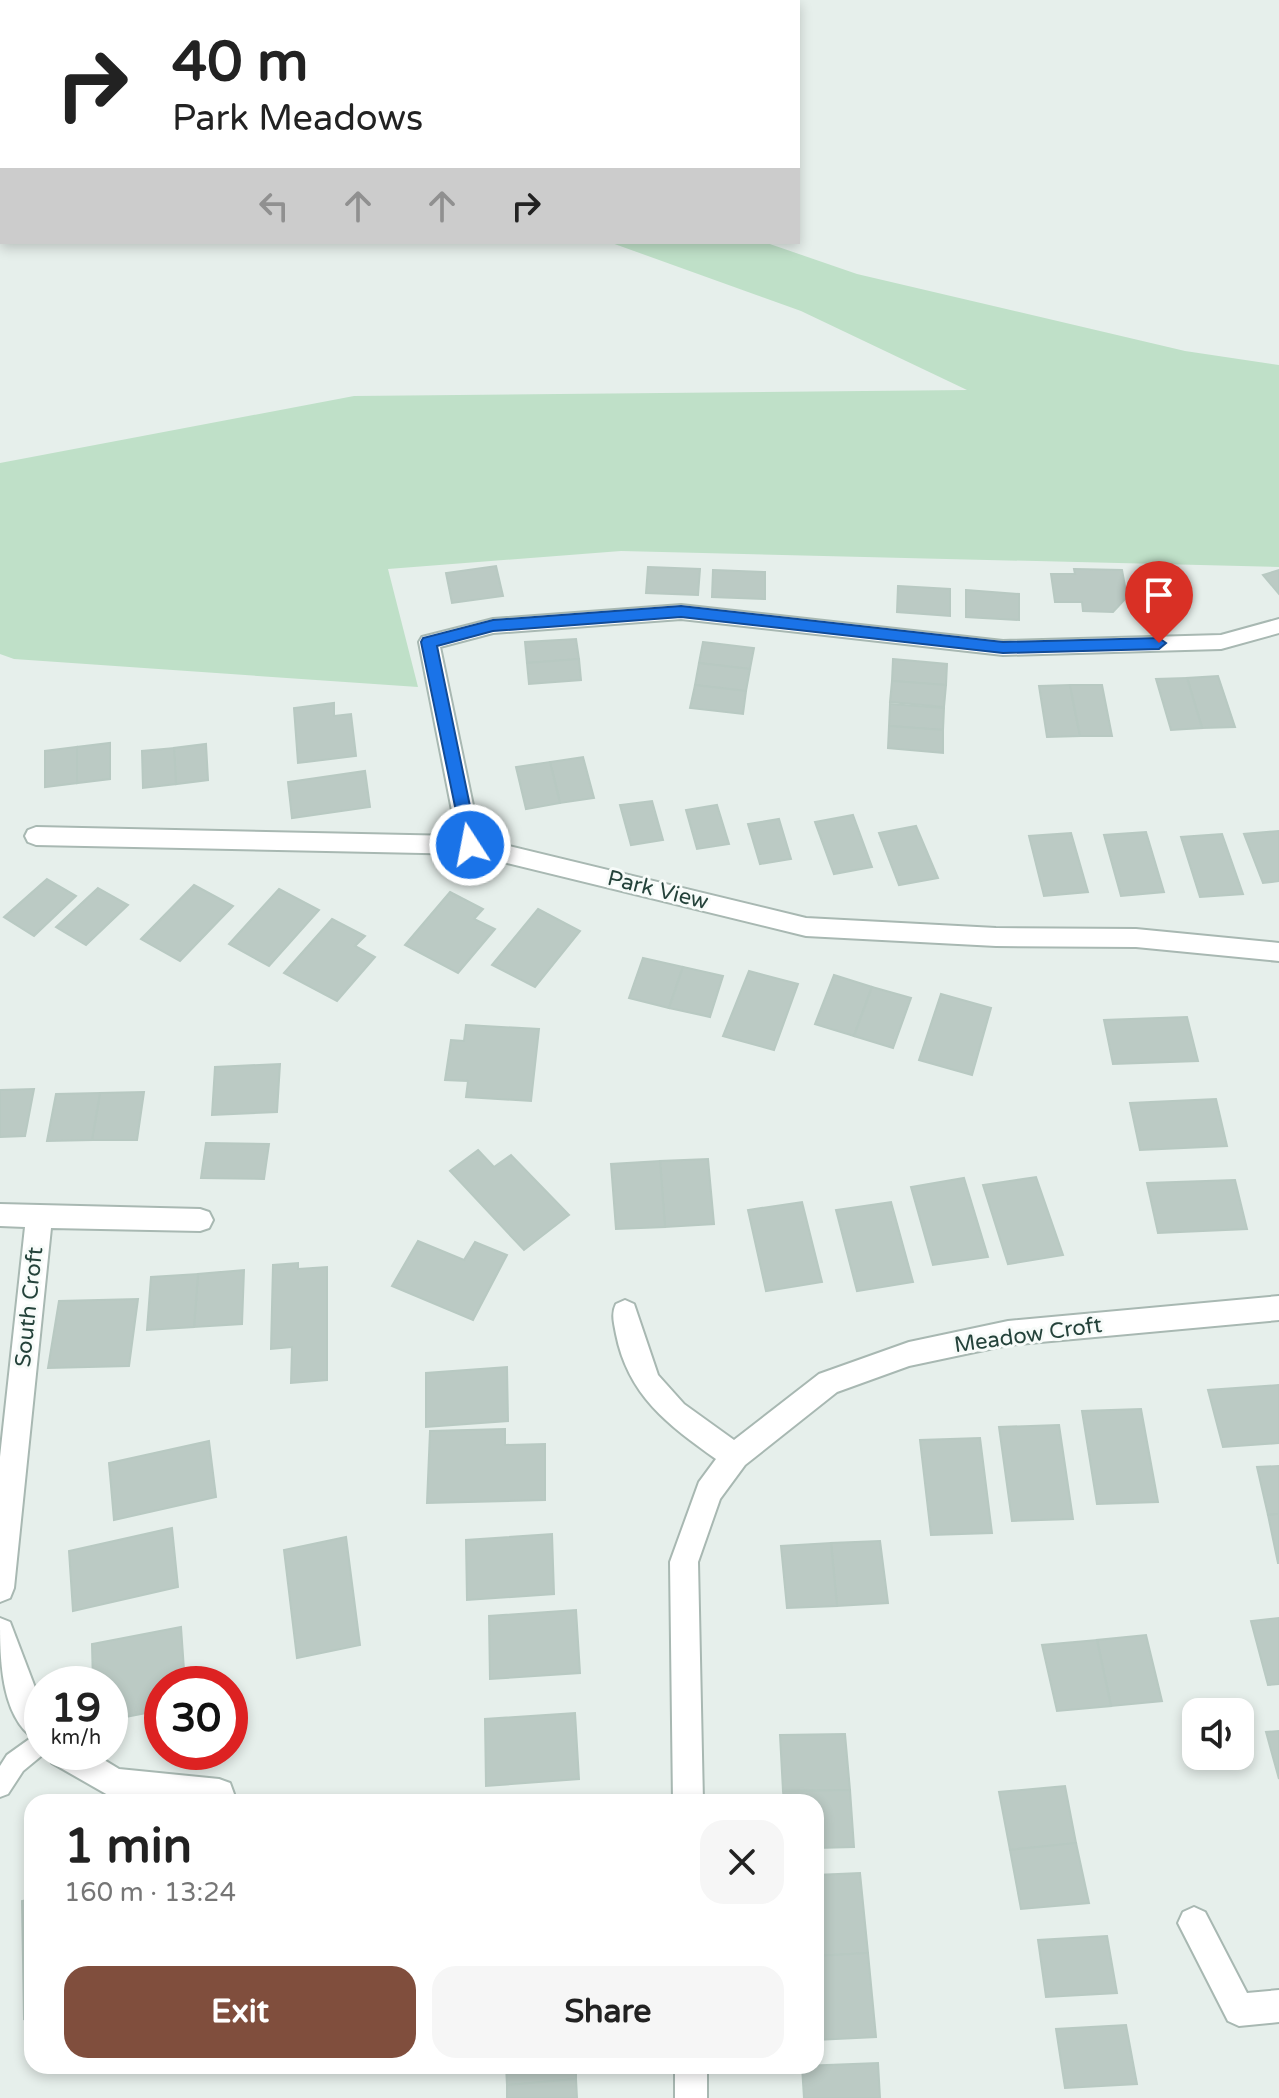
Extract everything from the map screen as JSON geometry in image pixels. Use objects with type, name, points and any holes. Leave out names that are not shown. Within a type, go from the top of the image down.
[{"type":"street","points":[[470,845],[429,642],[493,626],[681,612],[1003,648],[1221,642],[1279,626]]},
{"type":"street","name":"Park View","points":[[36,836],[470,845],[806,927],[996,937],[1136,938],[1279,952]]},
{"type":"street","points":[[0,1215],[200,1220]]},
{"type":"street","name":"South Croft","points":[[0,1588],[39,1217]]},
{"type":"street","name":"Meadow Croft","points":[[688,1794],[684,1562],[709,1491],[735,1456],[828,1383],[909,1354],[1008,1333],[1279,1308]]},
{"type":"street","points":[[625,1312],[631,1353],[656,1399],[735,1456]]},
{"type":"street","points":[[0,1632],[5,1665],[24,1706]]},
{"type":"street","points":[[92,1770],[115,1784],[219,1794]]},
{"type":"street","points":[[1194,1923],[1239,2010],[1279,2006]]},
{"type":"street","points":[[691,2074],[691,2098]]},
{"type":"lane","points":[[0,1786],[15,1763],[24,1756]]},
{"type":"green space","points":[[615,244],[770,244],[857,274],[1185,351],[1279,365],[1279,567],[621,551],[388,569],[418,687],[14,659],[0,654],[0,463],[354,396],[967,390],[801,311]]},
{"type":"building","points":[[496,566],[503,596],[452,603],[446,573]]},
{"type":"building","points":[[648,567],[700,569],[698,595],[646,593]]},
{"type":"building","points":[[1074,569],[1122,570],[1127,597],[1113,612],[1083,611],[1082,602],[1055,602],[1051,574],[1075,574]]},
{"type":"building","points":[[713,570],[765,572],[765,599],[712,597]]},
{"type":"building","points":[[1279,570],[1279,594],[1263,575]]},
{"type":"building","points":[[898,586],[950,589],[950,616],[897,612]]},
{"type":"building","points":[[966,590],[1019,594],[1019,620],[966,617]]},
{"type":"building","points":[[576,639],[579,659],[527,663],[525,642]]},
{"type":"building","points":[[703,642],[754,648],[750,669],[699,663]]},
{"type":"building","points":[[579,659],[581,680],[529,684],[527,663]]},
{"type":"building","points":[[893,659],[947,664],[946,685],[892,681]]},
{"type":"building","points":[[699,663],[750,669],[746,691],[695,685]]},
{"type":"building","points":[[1218,676],[1235,727],[1202,728],[1187,678]]},
{"type":"building","points":[[1187,678],[1202,728],[1171,730],[1156,679]]},
{"type":"building","points":[[892,681],[946,685],[944,707],[890,702]]},
{"type":"building","points":[[695,685],[746,691],[743,714],[690,708]]},
{"type":"building","points":[[1070,685],[1080,736],[1047,737],[1039,686]]},
{"type":"building","points":[[1070,685],[1102,685],[1112,736],[1080,736]]},
{"type":"building","points":[[334,703],[334,716],[351,714],[356,756],[298,763],[294,708]]},
{"type":"building","points":[[890,704],[944,708],[943,730],[889,726]]},
{"type":"building","points":[[889,726],[943,730],[943,753],[888,748]]},
{"type":"building","points":[[110,743],[110,779],[77,783],[77,747]]},
{"type":"building","points":[[206,744],[208,780],[176,784],[174,748]]},
{"type":"building","points":[[77,747],[77,783],[45,787],[45,751]]},
{"type":"building","points":[[174,748],[176,784],[143,788],[142,751]]},
{"type":"building","points":[[583,757],[594,798],[560,803],[550,762]]},
{"type":"building","points":[[550,762],[560,803],[526,809],[516,767]]},
{"type":"building","points":[[365,771],[370,807],[292,818],[288,782]]},
{"type":"building","points":[[652,801],[663,840],[631,845],[620,805]]},
{"type":"building","points":[[717,805],[729,844],[697,849],[686,810]]},
{"type":"building","points":[[853,815],[872,867],[834,874],[815,822]]},
{"type":"building","points":[[779,819],[791,859],[760,864],[748,824]]},
{"type":"building","points":[[916,826],[938,878],[899,885],[879,833]]},
{"type":"building","points":[[1279,831],[1279,881],[1263,883],[1244,834]]},
{"type":"building","points":[[1146,832],[1164,892],[1121,896],[1104,835]]},
{"type":"building","points":[[1071,833],[1088,892],[1044,896],[1029,836]]},
{"type":"building","points":[[1222,834],[1243,894],[1200,897],[1181,837]]},
{"type":"building","points":[[47,879],[76,896],[34,936],[4,917]]},
{"type":"building","points":[[194,885],[233,906],[180,961],[141,939]]},
{"type":"building","points":[[98,888],[128,905],[86,945],[56,927]]},
{"type":"building","points":[[279,889],[319,910],[269,966],[229,944]]},
{"type":"building","points":[[450,892],[483,909],[474,919],[495,929],[458,973],[405,945]]},
{"type":"building","points":[[538,909],[580,931],[535,987],[492,965]]},
{"type":"building","points":[[332,919],[365,936],[355,946],[375,957],[337,1001],[284,973]]},
{"type":"building","points":[[643,958],[683,967],[669,1008],[629,998]]},
{"type":"building","points":[[683,967],[723,976],[710,1017],[669,1008]]},
{"type":"building","points":[[749,971],[798,984],[774,1050],[723,1036]]},
{"type":"building","points":[[834,975],[872,987],[854,1036],[815,1024]]},
{"type":"building","points":[[872,987],[911,998],[893,1048],[854,1036]]},
{"type":"building","points":[[941,994],[991,1008],[972,1075],[919,1060]]},
{"type":"building","points":[[1187,1017],[1198,1061],[1113,1064],[1104,1020]]},
{"type":"building","points":[[466,1025],[539,1029],[531,1101],[466,1097],[468,1081],[445,1080],[451,1040],[464,1041]]},
{"type":"building","points":[[280,1064],[277,1112],[212,1115],[215,1067]]},
{"type":"building","points":[[34,1089],[25,1136],[0,1137],[0,1090]]},
{"type":"building","points":[[144,1092],[137,1140],[92,1140],[100,1093]]},
{"type":"building","points":[[100,1093],[92,1140],[47,1141],[56,1094]]},
{"type":"building","points":[[1216,1099],[1227,1146],[1140,1150],[1130,1103]]},
{"type":"building","points":[[206,1143],[269,1144],[264,1179],[201,1178]]},
{"type":"building","points":[[478,1150],[494,1167],[511,1155],[569,1215],[524,1250],[450,1171]]},
{"type":"building","points":[[708,1159],[714,1224],[665,1227],[660,1161]]},
{"type":"building","points":[[660,1161],[665,1227],[616,1229],[611,1164]]},
{"type":"building","points":[[1036,1177],[1063,1255],[1008,1264],[983,1185]]},
{"type":"building","points":[[964,1178],[988,1257],[933,1265],[911,1187]]},
{"type":"building","points":[[1235,1180],[1247,1229],[1158,1233],[1147,1183]]},
{"type":"building","points":[[802,1202],[822,1282],[766,1291],[748,1210]]},
{"type":"building","points":[[891,1202],[913,1282],[857,1291],[836,1210]]},
{"type":"building","points":[[418,1241],[464,1260],[475,1242],[507,1255],[473,1320],[392,1286]]},
{"type":"building","points":[[298,1263],[298,1269],[327,1267],[327,1380],[291,1383],[292,1347],[271,1349],[273,1265]]},
{"type":"building","points":[[244,1270],[242,1324],[194,1327],[198,1274]]},
{"type":"building","points":[[198,1274],[194,1327],[147,1330],[151,1277]]},
{"type":"building","points":[[138,1299],[129,1366],[48,1368],[59,1301]]},
{"type":"building","points":[[507,1367],[508,1421],[426,1427],[426,1373]]},
{"type":"building","points":[[1279,1385],[1279,1443],[1223,1447],[1208,1390]]},
{"type":"building","points":[[1141,1409],[1158,1502],[1097,1504],[1082,1411]]},
{"type":"building","points":[[1059,1425],[1073,1519],[1012,1521],[999,1427]]},
{"type":"building","points":[[505,1429],[505,1445],[545,1444],[545,1500],[427,1503],[430,1431]]},
{"type":"building","points":[[980,1438],[992,1533],[931,1535],[920,1440]]},
{"type":"building","points":[[209,1441],[216,1497],[114,1520],[109,1463]]},
{"type":"building","points":[[1279,1466],[1279,1514],[1268,1515],[1257,1467]]},
{"type":"building","points":[[1279,1514],[1279,1563],[1278,1563],[1268,1515]]},
{"type":"building","points":[[172,1528],[178,1587],[73,1611],[69,1551]]},
{"type":"building","points":[[552,1534],[554,1594],[467,1600],[466,1540]]},
{"type":"building","points":[[346,1537],[360,1645],[297,1658],[284,1550]]},
{"type":"building","points":[[880,1541],[888,1603],[837,1606],[831,1543]]},
{"type":"building","points":[[831,1543],[837,1606],[787,1608],[781,1546]]},
{"type":"building","points":[[576,1610],[580,1673],[490,1679],[489,1616]]},
{"type":"building","points":[[1279,1618],[1279,1684],[1268,1685],[1251,1621]]},
{"type":"building","points":[[181,1627],[184,1666],[144,1666],[144,1713],[128,1717],[128,1666],[93,1666],[92,1644]]},
{"type":"building","points":[[1146,1635],[1162,1701],[1111,1706],[1097,1640]]},
{"type":"building","points":[[1097,1640],[1111,1706],[1057,1711],[1042,1645]]},
{"type":"building","points":[[575,1713],[579,1779],[486,1786],[485,1719]]},
{"type":"building","points":[[1279,1731],[1279,1779],[1266,1732]]},
{"type":"building","points":[[845,1734],[850,1790],[783,1791],[780,1735]]},
{"type":"building","points":[[1065,1786],[1076,1843],[1010,1850],[999,1792]]},
{"type":"building","points":[[850,1790],[854,1847],[824,1848],[824,1794],[783,1794],[783,1791]]},
{"type":"building","points":[[1076,1843],[1089,1903],[1021,1909],[1010,1850]]},
{"type":"building","points":[[860,1873],[868,1953],[824,1956],[824,1875]]},
{"type":"building","points":[[22,1901],[24,1901],[24,2019]]},
{"type":"building","points":[[1107,1936],[1117,1993],[1046,1997],[1038,1940]]},
{"type":"building","points":[[868,1953],[876,2037],[824,2040],[824,1956]]},
{"type":"building","points":[[1126,2025],[1137,2084],[1065,2088],[1056,2029]]},
{"type":"building","points":[[878,2063],[880,2098],[804,2098],[802,2074],[824,2074],[824,2065]]},
{"type":"building","points":[[506,2074],[576,2074],[576,2079],[507,2085]]},
{"type":"building","points":[[576,2079],[577,2098],[507,2098],[507,2085]]},
{"type":"route","points":[[470,845],[429,642],[493,626],[681,612],[1003,648],[1159,643]]}]
